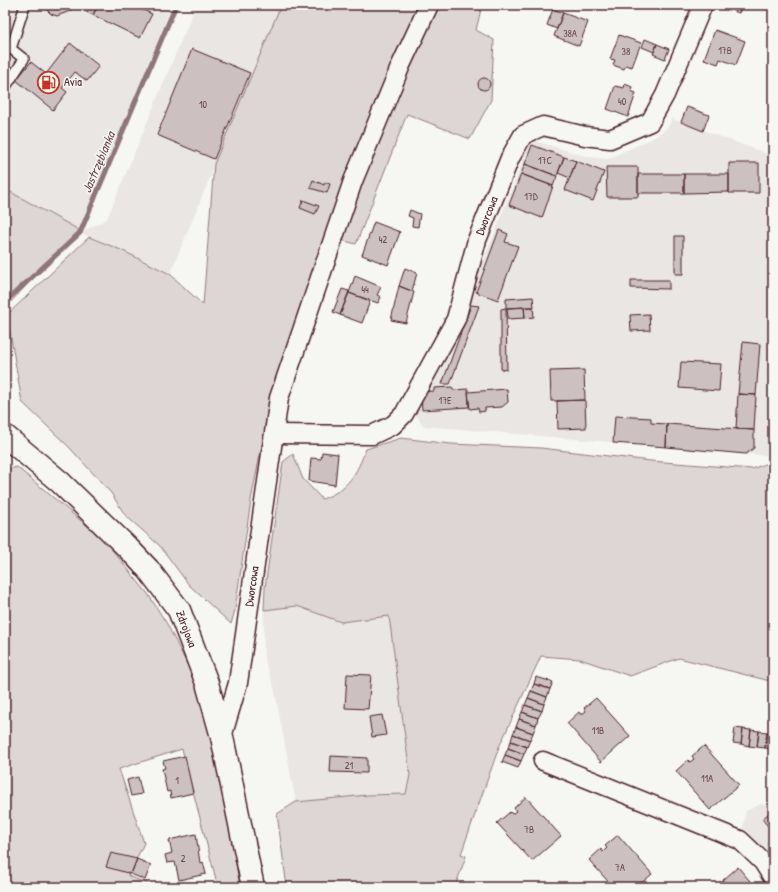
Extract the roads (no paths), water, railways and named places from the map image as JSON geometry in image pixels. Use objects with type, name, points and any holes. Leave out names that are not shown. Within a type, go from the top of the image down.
[{"type":"main road","name":"Zdrojowa","points":[[5,436],[60,482],[127,547],[148,570],[179,610],[207,683],[222,737],[253,887]]},
{"type":"street","name":"Dworcowa","points":[[222,737],[238,683],[263,498],[275,434],[279,398],[353,181],[401,65],[429,5]]},
{"type":"street","name":"Dworcowa","points":[[275,434],[372,435],[393,425],[404,414],[456,319],[477,240],[510,158],[523,135],[543,126],[610,140],[650,122],[665,95],[703,5]]},
{"type":"street","points":[[543,761],[740,840],[763,862],[773,878]]},
{"type":"lane","points":[[5,88],[24,59],[8,46],[25,5]]},
{"type":"waterway","name":"Jastrzębianka","points":[[5,302],[80,233],[176,5]]},
{"type":"place","name":"Avia","points":[[48,82]]}]
